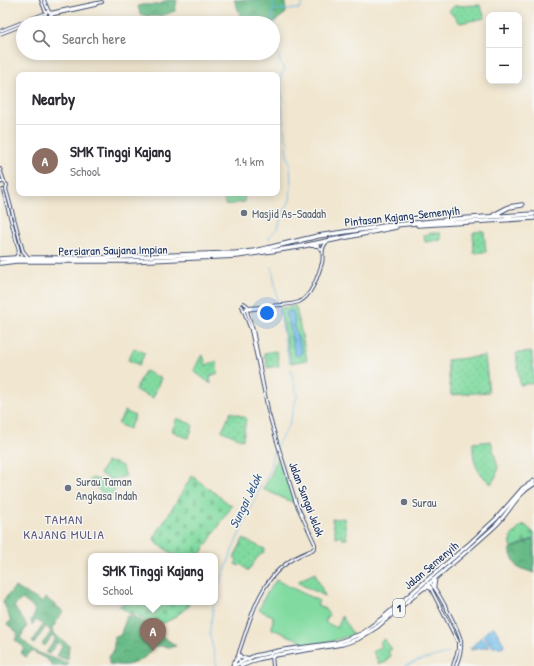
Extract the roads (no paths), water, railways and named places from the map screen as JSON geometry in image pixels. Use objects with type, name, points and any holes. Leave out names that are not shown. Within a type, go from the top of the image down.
[{"type":"highway","points":[[489,217],[498,214],[509,207],[522,205]]},
{"type":"highway","name":"Pintasan Kajang-Semenyih","points":[[236,255],[307,238],[384,226],[534,214]]},
{"type":"highway","name":"Pintasan Kajang-Semenyih","points":[[226,255],[298,247],[404,226],[534,218]]},
{"type":"highway","points":[[318,236],[315,238],[316,241],[323,242]]},
{"type":"highway","points":[[287,248],[310,243],[310,240],[307,238]]},
{"type":"highway","name":"Persiaran Saujana Impian","points":[[0,259],[64,258],[76,256],[90,258],[226,255]]},
{"type":"highway","name":"Persiaran Saujana Impian","points":[[0,263],[16,261],[128,261],[226,255]]},
{"type":"main road","name":"Jalan Semenyih","points":[[233,666],[266,653],[336,642],[361,634],[414,592],[481,534],[523,488],[534,481]]},
{"type":"main road","name":"Jalan Semenyih","points":[[250,659],[343,644],[358,639],[377,627],[486,534],[498,523],[521,494],[534,484]]},
{"type":"main road","points":[[414,592],[429,582],[439,570]]},
{"type":"main road","points":[[421,590],[427,587],[433,587],[436,577]]},
{"type":"main road","points":[[266,653],[272,656],[274,653],[283,650]]},
{"type":"main road","points":[[233,666],[239,655],[242,658],[250,659]]},
{"type":"street","points":[[42,0],[48,14]]},
{"type":"street","points":[[43,16],[102,2]]},
{"type":"street","points":[[44,16],[48,14]]},
{"type":"street","points":[[0,33],[16,27]]},
{"type":"street","points":[[0,33],[16,27]]},
{"type":"street","points":[[0,169],[4,182],[7,185],[2,189]]},
{"type":"street","points":[[0,178],[0,183],[4,182]]},
{"type":"street","points":[[2,189],[23,251],[29,258]]},
{"type":"street","points":[[2,189],[19,251],[15,258]]},
{"type":"street","points":[[244,315],[245,309],[298,302],[305,298],[322,265],[322,250],[324,244],[328,241]]},
{"type":"street","points":[[298,247],[316,245],[322,250]]},
{"type":"street","points":[[244,303],[250,308]]},
{"type":"street","name":"Jalan Sungai Jelok","points":[[240,664],[239,655],[256,606],[269,581],[278,570],[287,563],[312,550],[315,546],[296,502],[279,449],[267,408],[261,369],[253,330],[248,315],[242,306],[244,315],[251,330],[261,369]]},
{"type":"street","points":[[248,315],[250,308]]},
{"type":"street","points":[[261,369],[256,373],[262,375]]},
{"type":"street","points":[[429,582],[433,587],[458,642],[455,666]]},
{"type":"street","points":[[272,656],[273,666]]},
{"type":"water","points":[[291,310],[294,315],[294,327],[300,342],[301,355],[299,356],[295,355],[294,352],[286,315],[287,312]]},
{"type":"water","points":[[492,627],[494,627],[504,644],[503,647],[493,647],[483,636]]},
{"type":"water","points":[[481,637],[489,645],[489,647],[471,650],[470,649]]},
{"type":"waterway","points":[[272,16],[274,0]]},
{"type":"waterway","points":[[273,10],[299,9],[305,0]]},
{"type":"waterway","points":[[269,239],[278,228],[290,200],[291,186],[290,163],[286,147],[288,142],[285,138],[282,107],[283,99],[281,75],[284,68],[280,63],[280,60]]},
{"type":"waterway","points":[[272,267],[278,302]]},
{"type":"waterway","points":[[279,310],[289,362]]},
{"type":"waterway","name":"Sungai Jelok","points":[[218,587],[233,548],[262,483],[268,476],[274,450],[289,425],[297,396],[291,369]]},
{"type":"waterway","name":"Sungai Jelok","points":[[214,605],[210,635],[217,666]]},
{"type":"waterway","points":[[405,666],[417,661],[449,653]]},
{"type":"place","name":"Masjid As-Saadah","points":[[244,213]]},
{"type":"place","name":"Surau Taman Angkasa Indah","points":[[68,488]]},
{"type":"place","name":"Surau","points":[[404,502]]},
{"type":"place","name":"SMK Tinggi Kajang","points":[[153,651]]},
{"type":"district","name":"TAMAN KAJANG MULIA","points":[[64,526]]}]
